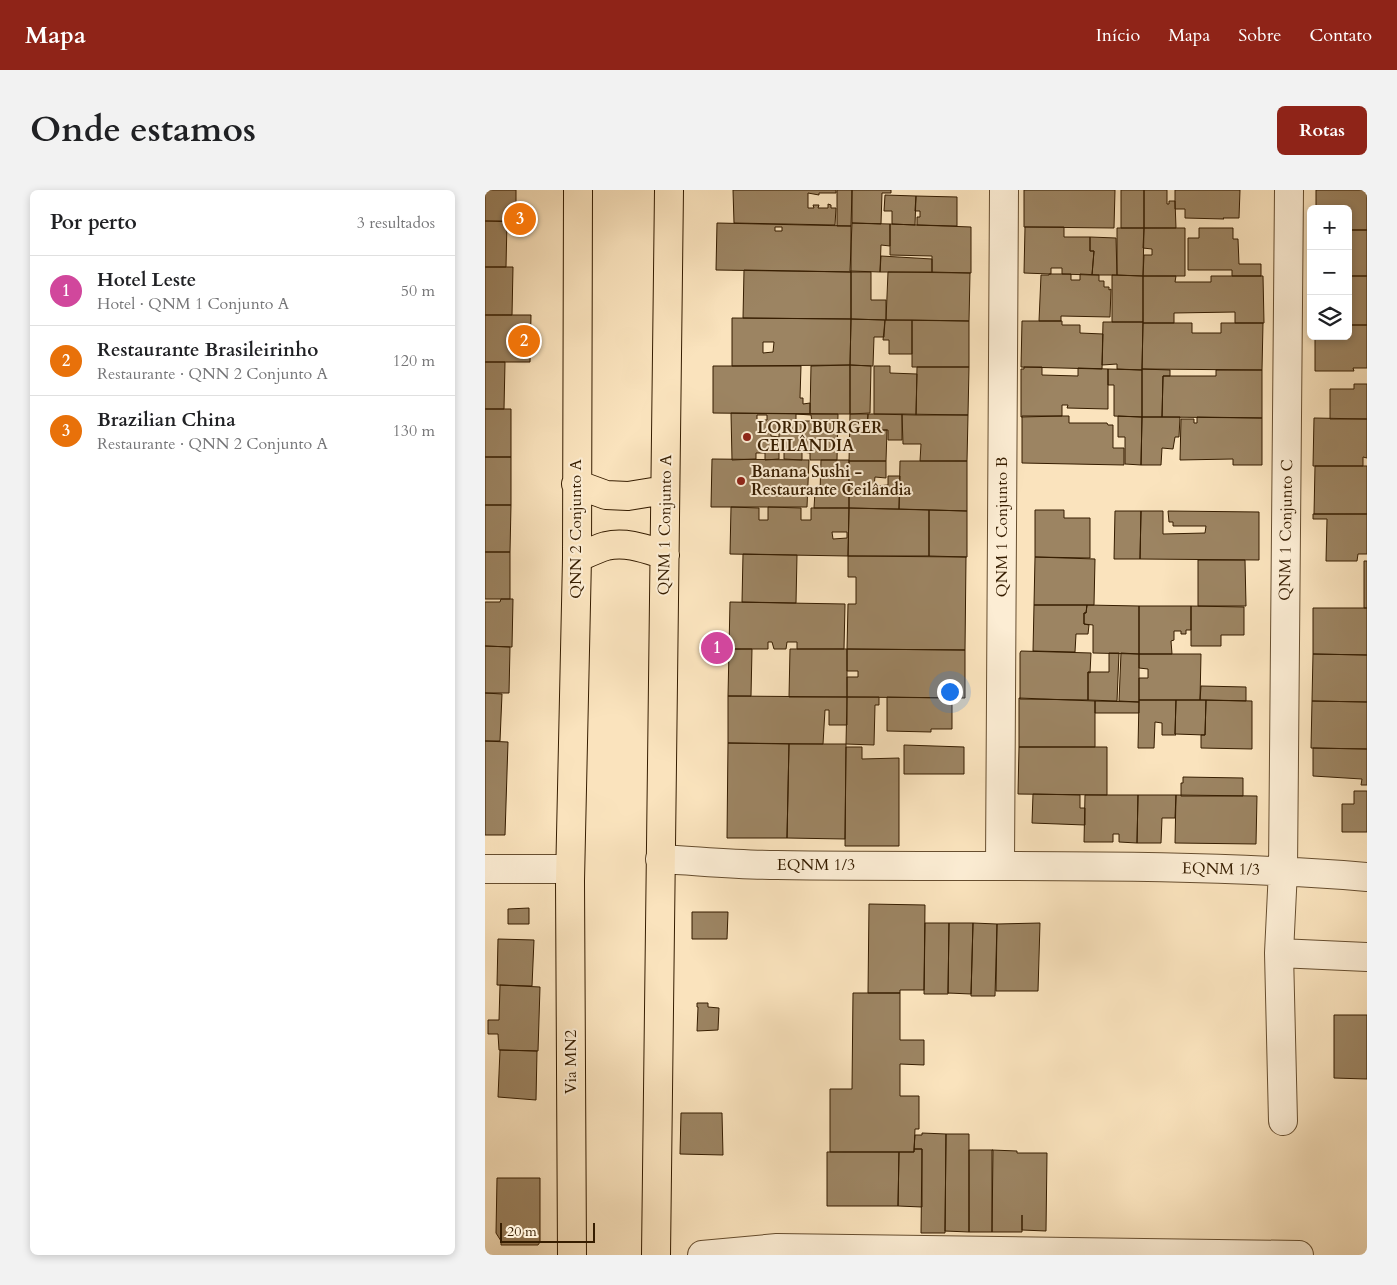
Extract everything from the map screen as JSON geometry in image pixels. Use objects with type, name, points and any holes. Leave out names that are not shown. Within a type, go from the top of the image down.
[{"type":"main road","name":"QNN 2 Conjunto A","points":[[570,869],[577,558],[578,190]]},
{"type":"main road","name":"QNM 1 Conjunto A","points":[[660,859],[669,190]]},
{"type":"main road","points":[[576,484],[606,495],[628,496],[665,490]]},
{"type":"main road","points":[[577,558],[606,546],[618,545],[632,545],[665,554]]},
{"type":"main road","points":[[656,1255],[660,859]]},
{"type":"main road","name":"Via MN2","points":[[570,869],[572,1255]]},
{"type":"main road","points":[[571,1227],[576,1255]]},
{"type":"street","name":"QNM 1 Conjunto B","points":[[1000,865],[1004,190]]},
{"type":"street","name":"QNM 1 Conjunto C","points":[[1283,1121],[1279,953],[1283,870],[1289,190]]},
{"type":"street","name":"EQNM 1/3","points":[[660,859],[775,865],[1000,865],[1283,870],[1367,877]]},
{"type":"street","points":[[485,869],[570,869]]},
{"type":"street","points":[[1279,953],[1367,957]]},
{"type":"street","points":[[702,1255],[777,1248],[991,1253],[1299,1255]]},
{"type":"building","points":[[485,190],[516,190],[516,222],[485,221]]},
{"type":"building","points":[[733,190],[836,190],[836,193],[819,193],[819,195],[808,193],[808,208],[814,208],[813,205],[819,205],[818,208],[828,208],[828,204],[831,205],[831,208],[836,208],[835,225],[734,223]]},
{"type":"building","points":[[837,190],[852,190],[851,226],[837,226]]},
{"type":"building","points":[[852,190],[891,190],[891,193],[882,193],[881,224],[852,223]]},
{"type":"building","points":[[1024,190],[1115,190],[1114,228],[1024,227]]},
{"type":"building","points":[[1121,190],[1144,190],[1144,228],[1121,228]]},
{"type":"building","points":[[1144,190],[1167,190],[1167,204],[1169,204],[1169,201],[1175,201],[1176,228],[1144,228]]},
{"type":"building","points":[[1175,190],[1240,190],[1239,218],[1185,218],[1185,209],[1175,209]]},
{"type":"building","points":[[1316,190],[1367,190],[1367,230],[1352,230],[1352,205],[1316,205]]},
{"type":"building","points":[[885,195],[916,196],[915,225],[892,224],[892,211],[884,211]]},
{"type":"building","points":[[916,196],[957,197],[957,226],[917,225],[917,217],[920,217],[920,211],[915,211]]},
{"type":"building","points":[[485,221],[507,221],[506,267],[485,267]]},
{"type":"building","points":[[717,223],[851,226],[851,272],[716,270]],"holes":[[[775,227],[782,227],[782,231],[775,231]]]},
{"type":"building","points":[[852,223],[890,224],[890,246],[881,245],[880,272],[850,271]]},
{"type":"building","points":[[890,224],[971,227],[971,273],[932,272],[932,256],[890,255]]},
{"type":"building","points":[[1025,227],[1064,227],[1064,237],[1090,237],[1090,251],[1094,251],[1092,275],[1062,274],[1062,268],[1051,268],[1051,274],[1024,273]]},
{"type":"building","points":[[1117,228],[1144,228],[1143,276],[1117,275]]},
{"type":"building","points":[[1144,228],[1185,228],[1185,276],[1143,276],[1144,255],[1152,255],[1152,249],[1143,248]]},
{"type":"building","points":[[1199,228],[1233,228],[1233,239],[1238,239],[1239,264],[1261,264],[1261,276],[1232,276],[1232,270],[1188,270],[1188,238],[1199,238]]},
{"type":"building","points":[[1352,230],[1367,230],[1367,276],[1352,276]]},
{"type":"building","points":[[1090,237],[1116,238],[1117,275],[1092,275],[1094,251],[1090,251]]},
{"type":"building","points":[[881,256],[932,259],[932,272],[880,272]]},
{"type":"building","points":[[485,267],[513,267],[512,315],[485,315]]},
{"type":"building","points":[[744,270],[851,272],[851,319],[743,318]]},
{"type":"building","points":[[851,272],[871,272],[871,300],[886,300],[886,320],[851,319]]},
{"type":"building","points":[[888,272],[970,273],[969,321],[886,320]]},
{"type":"building","points":[[1071,274],[1071,280],[1080,280],[1080,274],[1099,275],[1099,281],[1104,281],[1104,287],[1109,287],[1109,290],[1111,289],[1110,317],[1061,316],[1061,321],[1039,321],[1041,275]]},
{"type":"building","points":[[1112,275],[1143,276],[1143,322],[1112,322]]},
{"type":"building","points":[[1143,276],[1176,276],[1175,282],[1211,282],[1211,276],[1263,276],[1264,323],[1235,323],[1235,312],[1174,313],[1174,323],[1143,323]]},
{"type":"building","points":[[1352,276],[1367,276],[1367,325],[1352,325]]},
{"type":"building","points":[[485,315],[531,315],[530,362],[485,362]]},
{"type":"building","points":[[732,318],[851,319],[850,365],[732,366]],"holes":[[[763,342],[774,342],[773,352],[763,353]]]},
{"type":"building","points":[[851,319],[885,320],[884,337],[874,337],[873,366],[850,365]]},
{"type":"building","points":[[885,320],[912,320],[912,354],[889,354],[889,340],[883,340]]},
{"type":"building","points":[[912,320],[969,321],[969,367],[912,367]]},
{"type":"building","points":[[1022,321],[1062,321],[1062,325],[1080,325],[1080,333],[1103,334],[1102,369],[1021,367]]},
{"type":"building","points":[[1103,322],[1143,322],[1142,370],[1117,369],[1117,364],[1102,365]]},
{"type":"building","points":[[1143,323],[1192,323],[1192,333],[1221,333],[1221,323],[1263,323],[1262,370],[1142,369]]},
{"type":"building","points":[[1352,325],[1367,325],[1367,368],[1353,368],[1354,371],[1315,371],[1315,340],[1352,340]]},
{"type":"building","points":[[485,362],[505,362],[504,409],[485,409]]},
{"type":"building","points":[[850,365],[871,366],[870,413],[850,414]]},
{"type":"building","points":[[850,365],[850,414],[810,414],[811,366]]},
{"type":"building","points":[[713,366],[801,366],[800,398],[803,398],[803,404],[810,403],[810,414],[713,413]]},
{"type":"building","points":[[874,366],[890,366],[890,373],[917,374],[916,415],[874,414]]},
{"type":"building","points":[[917,367],[969,367],[968,415],[916,415]]},
{"type":"building","points":[[1024,367],[1042,367],[1042,375],[1078,376],[1078,368],[1108,369],[1108,409],[1067,408],[1068,405],[1062,405],[1062,416],[1021,417],[1021,369],[1024,369]]},
{"type":"building","points":[[1108,369],[1142,370],[1142,417],[1114,416],[1114,385],[1108,385]]},
{"type":"building","points":[[1142,369],[1170,370],[1170,376],[1163,376],[1162,417],[1142,417]]},
{"type":"building","points":[[1216,370],[1262,370],[1262,418],[1162,417],[1163,376],[1216,376]]},
{"type":"building","points":[[1354,384],[1367,384],[1367,419],[1330,419],[1330,389],[1354,389]]},
{"type":"building","points":[[485,409],[511,409],[511,457],[485,457]]},
{"type":"building","points":[[731,413],[838,414],[837,460],[810,460],[810,453],[802,452],[802,460],[784,459],[784,452],[779,452],[779,459],[765,460],[765,453],[756,453],[756,459],[732,460]],"holes":[[[796,414],[811,415],[812,421],[796,421]],[[757,415],[767,415],[767,420],[757,420]],[[771,431],[779,431],[779,437],[771,436]]]},
{"type":"building","points":[[850,414],[868,414],[867,430],[887,430],[886,461],[849,461]]},
{"type":"building","points":[[868,414],[902,414],[902,440],[888,440],[888,430],[867,430]]},
{"type":"building","points":[[902,414],[968,415],[967,461],[920,461],[921,444],[903,444]]},
{"type":"building","points":[[1022,416],[1069,416],[1069,423],[1107,423],[1108,425],[1113,425],[1113,448],[1124,448],[1124,465],[1022,463]]},
{"type":"building","points":[[1118,416],[1142,417],[1141,465],[1125,464],[1125,437],[1118,437]]},
{"type":"building","points":[[1142,417],[1180,417],[1179,437],[1175,437],[1173,449],[1162,448],[1161,465],[1141,465]]},
{"type":"building","points":[[1197,417],[1262,418],[1262,465],[1233,465],[1233,459],[1180,460],[1181,419],[1194,419],[1194,423],[1197,423]]},
{"type":"building","points":[[1314,418],[1367,419],[1367,458],[1363,457],[1363,466],[1313,466]]},
{"type":"building","points":[[485,457],[511,457],[511,505],[485,505]]},
{"type":"building","points":[[712,459],[809,460],[807,507],[711,507]]},
{"type":"building","points":[[821,460],[849,460],[849,508],[814,508],[815,491],[820,491]]},
{"type":"building","points":[[849,461],[886,461],[886,478],[875,477],[874,486],[888,485],[888,476],[900,476],[899,509],[849,508]]},
{"type":"building","points":[[900,461],[967,461],[967,511],[899,509]]},
{"type":"building","points":[[1315,466],[1367,466],[1367,514],[1314,514]]},
{"type":"building","points":[[485,505],[511,505],[510,552],[485,552]]},
{"type":"building","points":[[731,507],[759,508],[759,520],[768,520],[768,507],[801,508],[801,520],[811,520],[811,508],[849,508],[848,556],[730,554]],"holes":[[[832,532],[847,532],[847,538],[833,539]]]},
{"type":"building","points":[[849,508],[929,510],[929,556],[848,556]]},
{"type":"building","points":[[929,510],[967,511],[967,557],[929,556]]},
{"type":"building","points":[[1035,510],[1064,510],[1064,518],[1090,518],[1090,558],[1035,557]]},
{"type":"building","points":[[1115,511],[1141,511],[1140,559],[1114,559]]},
{"type":"building","points":[[1141,511],[1163,511],[1163,534],[1205,533],[1206,526],[1173,526],[1173,522],[1169,522],[1168,511],[1259,512],[1259,560],[1140,559]]},
{"type":"building","points":[[1313,514],[1367,514],[1367,554],[1358,554],[1357,561],[1326,561],[1327,519],[1313,519]]},
{"type":"building","points":[[485,552],[510,552],[510,599],[485,599]]},
{"type":"building","points":[[743,554],[797,555],[796,603],[742,602]]},
{"type":"building","points":[[848,556],[966,557],[965,650],[847,649],[848,604],[856,604],[856,577],[848,577]]},
{"type":"building","points":[[1035,557],[1095,559],[1094,605],[1034,605]]},
{"type":"building","points":[[1198,560],[1245,560],[1246,606],[1198,606]]},
{"type":"building","points":[[1364,561],[1367,561],[1367,608],[1364,608]]},
{"type":"building","points":[[501,599],[513,599],[512,647],[485,646],[485,602],[500,602]]},
{"type":"building","points":[[730,602],[845,604],[844,649],[797,649],[797,642],[787,642],[786,649],[774,649],[772,642],[768,642],[768,649],[729,649]]},
{"type":"building","points":[[1034,605],[1087,605],[1086,613],[1084,613],[1084,624],[1089,625],[1088,634],[1076,634],[1075,652],[1033,651]]},
{"type":"building","points":[[1087,605],[1139,606],[1139,654],[1093,653],[1093,625],[1084,624],[1084,613],[1086,613]]},
{"type":"building","points":[[1139,606],[1191,606],[1191,630],[1186,630],[1186,634],[1181,634],[1181,631],[1174,631],[1174,640],[1171,641],[1172,654],[1139,654]]},
{"type":"building","points":[[1191,606],[1244,607],[1244,635],[1221,635],[1221,646],[1191,646]]},
{"type":"building","points":[[1313,608],[1367,608],[1367,655],[1313,654]]},
{"type":"building","points":[[485,646],[510,647],[509,693],[485,693]]},
{"type":"building","points":[[729,649],[752,649],[751,696],[728,696]]},
{"type":"building","points":[[790,649],[847,649],[847,697],[789,697]]},
{"type":"building","points":[[847,649],[965,650],[965,698],[847,697],[847,677],[858,677],[858,671],[847,671]]},
{"type":"building","points":[[1021,651],[1091,653],[1090,673],[1088,672],[1088,700],[1020,699]]},
{"type":"building","points":[[1109,653],[1119,653],[1117,701],[1088,700],[1088,672],[1109,672]]},
{"type":"building","points":[[1121,653],[1139,654],[1139,702],[1119,701]]},
{"type":"building","points":[[1139,654],[1201,654],[1200,700],[1139,700],[1139,678],[1148,678],[1148,669],[1139,668]]},
{"type":"building","points":[[1313,654],[1367,655],[1367,702],[1312,701]]},
{"type":"building","points":[[1201,686],[1246,687],[1246,701],[1200,700]]},
{"type":"building","points":[[485,693],[502,694],[500,741],[485,741]]},
{"type":"building","points":[[728,696],[847,697],[847,725],[829,725],[829,710],[825,710],[823,744],[728,743]]},
{"type":"building","points":[[847,697],[879,697],[879,705],[875,705],[874,745],[846,744]]},
{"type":"building","points":[[887,697],[952,698],[952,729],[931,729],[931,732],[887,731]]},
{"type":"building","points":[[1019,698],[1095,701],[1095,747],[1019,747]]},
{"type":"building","points":[[1139,700],[1176,700],[1176,735],[1162,735],[1162,723],[1155,722],[1154,748],[1138,748]]},
{"type":"building","points":[[1176,700],[1206,700],[1205,735],[1175,734]]},
{"type":"building","points":[[1206,700],[1252,701],[1252,749],[1201,748],[1201,735],[1205,735]]},
{"type":"building","points":[[1095,701],[1139,702],[1139,713],[1095,713]]},
{"type":"building","points":[[1312,701],[1367,702],[1367,749],[1311,748]]},
{"type":"building","points":[[485,741],[508,742],[505,835],[485,835]]},
{"type":"building","points":[[728,743],[789,744],[787,838],[727,838]]},
{"type":"building","points":[[789,744],[846,744],[845,839],[787,838]]},
{"type":"building","points":[[904,745],[964,747],[964,774],[904,774]]},
{"type":"building","points":[[846,747],[862,747],[862,759],[899,758],[899,846],[845,846]]},
{"type":"building","points":[[1019,747],[1107,747],[1107,795],[1018,794]]},
{"type":"building","points":[[1313,748],[1367,749],[1367,785],[1361,785],[1362,779],[1313,776]]},
{"type":"building","points":[[1183,777],[1243,778],[1243,796],[1181,796]]},
{"type":"building","points":[[1354,791],[1367,791],[1367,832],[1342,832],[1342,804],[1354,804]]},
{"type":"building","points":[[1033,794],[1080,795],[1080,808],[1085,808],[1085,825],[1032,823]]},
{"type":"building","points":[[1085,795],[1138,795],[1137,843],[1119,842],[1119,834],[1113,834],[1113,842],[1084,842]]},
{"type":"building","points":[[1138,795],[1176,795],[1175,818],[1162,818],[1161,843],[1137,843]]},
{"type":"building","points":[[1176,795],[1257,796],[1256,844],[1175,843]]},
{"type":"building","points":[[869,904],[925,905],[924,990],[900,990],[900,993],[868,993]]},
{"type":"building","points":[[529,908],[529,924],[508,924],[508,909]]},
{"type":"building","points":[[692,912],[728,912],[727,939],[692,939]]},
{"type":"building","points":[[925,923],[949,923],[948,994],[924,994]]},
{"type":"building","points":[[949,923],[973,923],[971,994],[948,993]]},
{"type":"building","points":[[973,923],[997,924],[995,996],[971,996]]},
{"type":"building","points":[[1040,923],[1038,991],[996,991],[997,924]]},
{"type":"building","points":[[498,939],[534,940],[532,986],[497,985]]},
{"type":"building","points":[[500,985],[540,987],[538,1051],[499,1050],[498,1034],[488,1034],[488,1020],[499,1020]]},
{"type":"building","points":[[853,993],[900,993],[900,1040],[924,1040],[924,1065],[900,1064],[900,1096],[919,1096],[919,1129],[915,1129],[914,1152],[830,1152],[830,1089],[852,1089]]},
{"type":"building","points":[[697,1003],[708,1003],[708,1007],[719,1008],[718,1030],[697,1031]]},
{"type":"building","points":[[1334,1015],[1367,1015],[1367,1079],[1334,1078]]},
{"type":"building","points":[[500,1050],[537,1051],[536,1100],[498,1097]]},
{"type":"building","points":[[681,1113],[722,1113],[723,1155],[680,1154]]},
{"type":"building","points":[[922,1133],[946,1134],[945,1233],[921,1233],[922,1149],[914,1149],[915,1135],[922,1135]]},
{"type":"building","points":[[946,1134],[969,1134],[969,1232],[945,1231]]},
{"type":"building","points":[[914,1149],[922,1149],[922,1207],[898,1206],[899,1152],[914,1152]]},
{"type":"building","points":[[969,1150],[993,1150],[992,1232],[969,1232]]},
{"type":"building","points":[[992,1150],[1017,1151],[1017,1153],[1047,1153],[1046,1231],[992,1232]]},
{"type":"building","points":[[827,1152],[899,1152],[898,1206],[827,1206]]},
{"type":"building","points":[[497,1178],[540,1178],[540,1242],[538,1245],[501,1245],[501,1241],[496,1233]]},
{"type":"place","name":"Brazilian China","points":[[520,219]]},
{"type":"place","name":"Restaurante Brasileirinho","points":[[524,341]]},
{"type":"place","name":"LORD BURGER CEILÂNDIA","points":[[747,437]]},
{"type":"place","name":"Banana Sushi - Restaurante Ceilândia","points":[[741,481]]},
{"type":"place","name":"Hotel Leste","points":[[717,648]]}]
